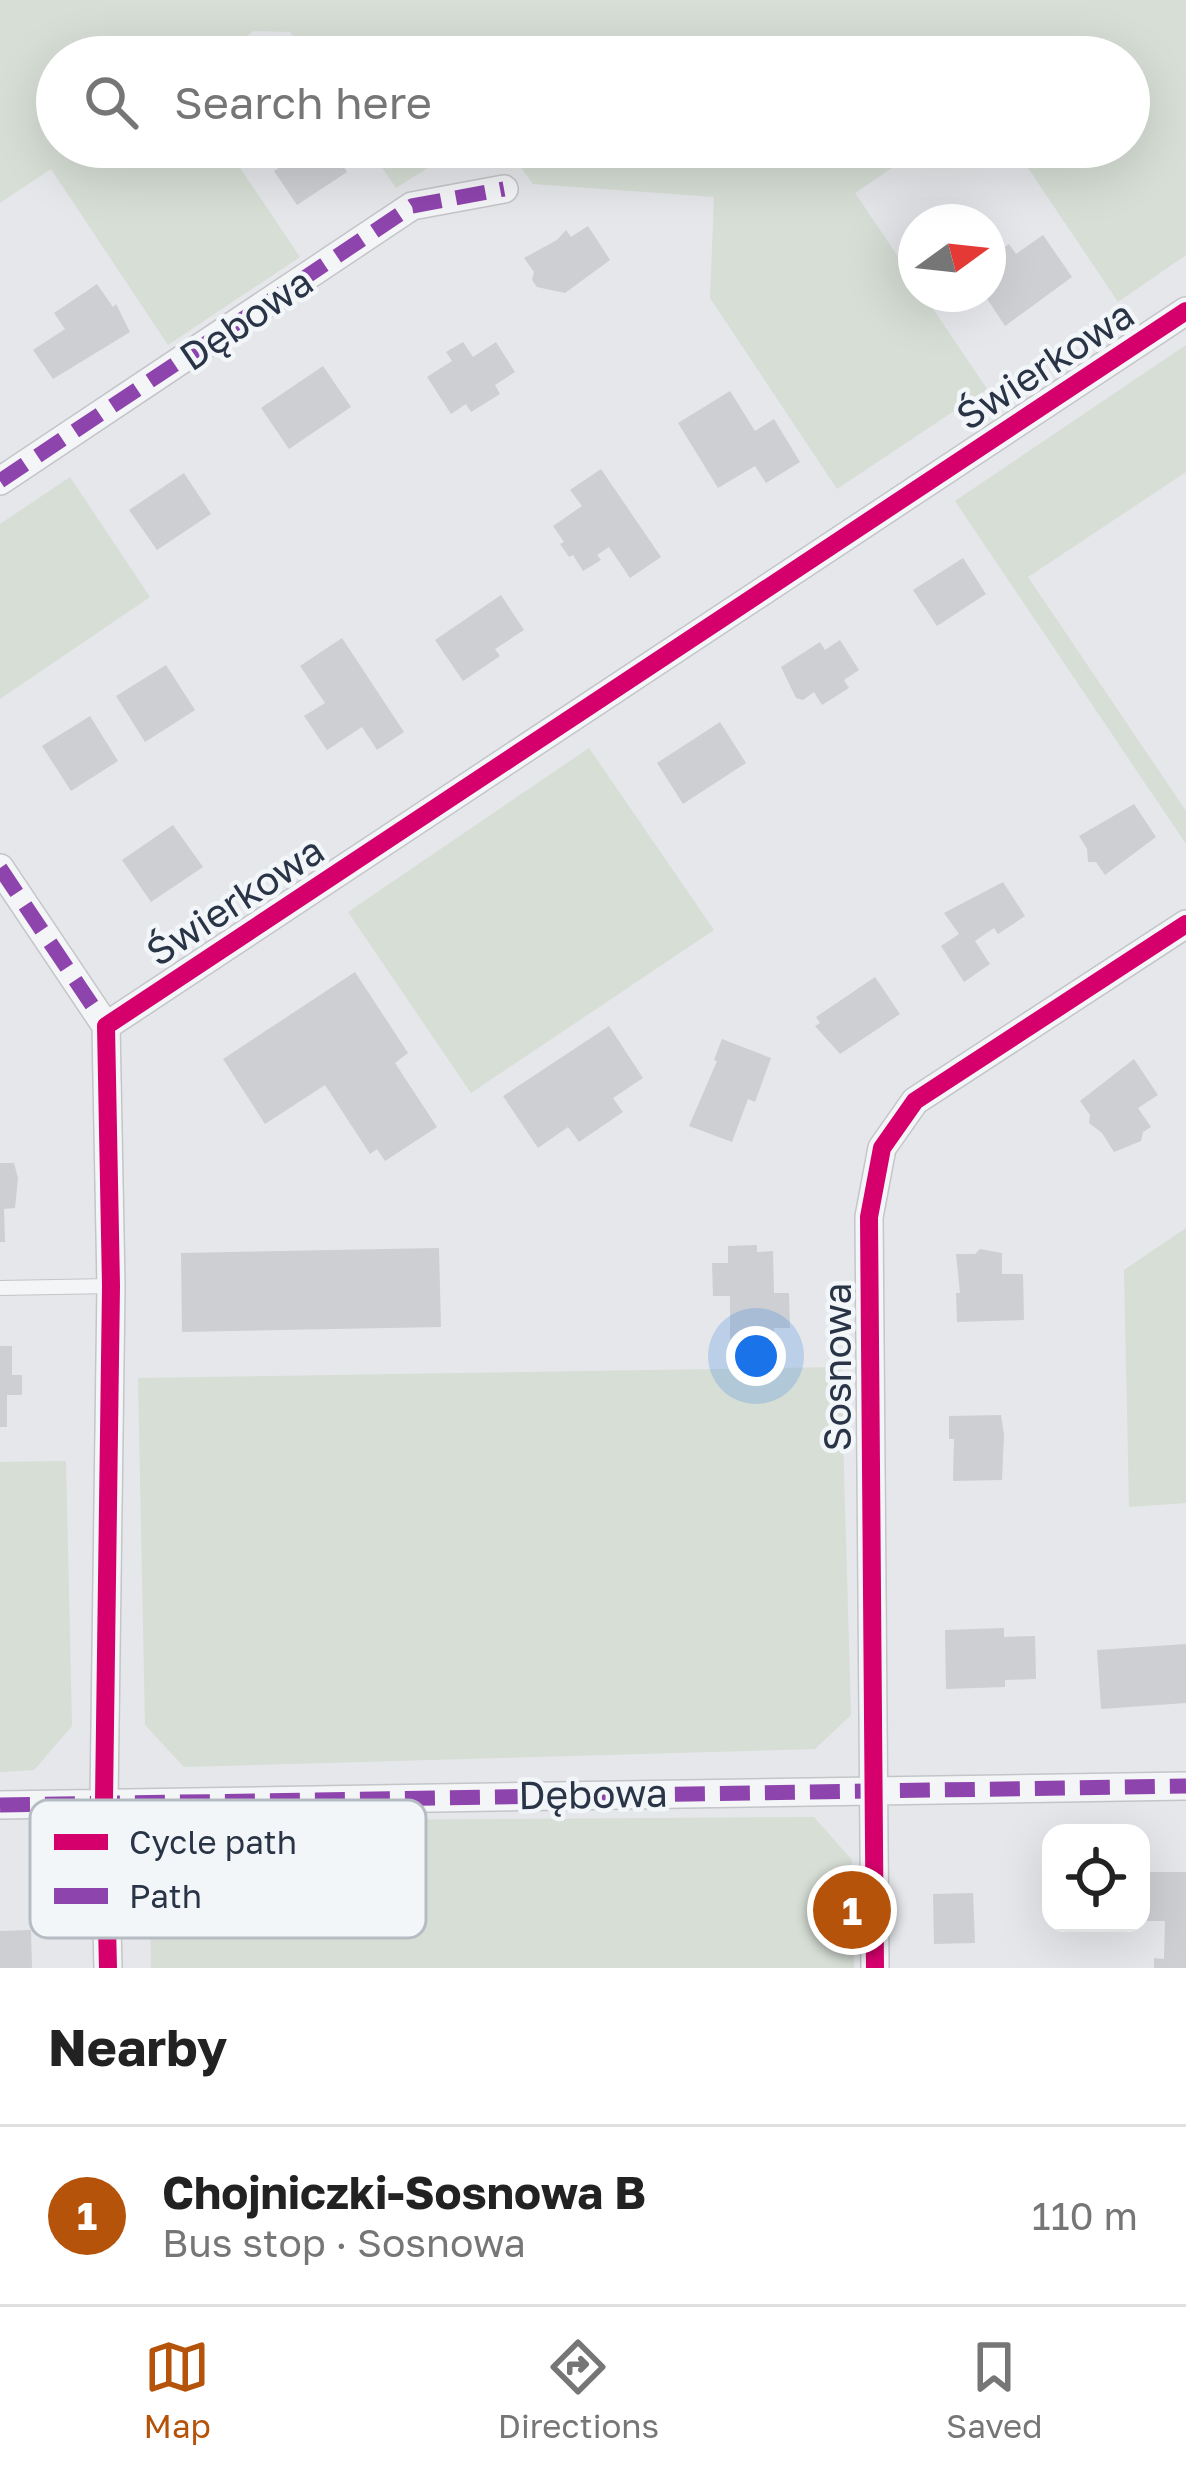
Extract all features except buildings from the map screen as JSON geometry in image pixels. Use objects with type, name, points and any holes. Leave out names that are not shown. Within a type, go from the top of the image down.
[{"type":"street","name":"Dębowa","points":[[0,482],[412,206],[504,189]]},
{"type":"street","name":"Świerkowa","points":[[106,1026],[1186,311]]},
{"type":"street","points":[[0,868],[106,1026],[111,1286],[104,1800]]},
{"type":"street","name":"Sosnowa","points":[[875,1968],[869,1217],[882,1148],[915,1101],[1186,924]]},
{"type":"street","name":"Dębowa","points":[[104,1800],[1186,1786]]},
{"type":"street","name":"Dębowa","points":[[0,1805],[30,1804]]},
{"type":"street","points":[[107,1938],[108,1968]]},
{"type":"lane","points":[[0,1288],[111,1286]]},
{"type":"shaded area","points":[[0,0],[1186,0],[1186,255],[1118,302],[1028,168],[1150,168],[1150,36],[293,36],[290,32],[254,31],[247,36],[36,36],[36,168],[240,168],[300,257],[168,345],[51,169],[0,203]]},
{"type":"shaded area","points":[[382,168],[428,168],[396,188]]},
{"type":"shaded area","points":[[521,168],[892,168],[855,193],[898,256],[898,312],[935,312],[987,389],[837,489],[710,298],[714,197],[533,184]]},
{"type":"shaded area","points":[[1186,345],[1186,472],[1028,577],[1186,811],[1186,844],[955,501]]},
{"type":"shaded area","points":[[70,477],[150,597],[0,699],[0,524]]},
{"type":"shaded area","points":[[589,748],[714,930],[471,1093],[348,912]]},
{"type":"shaded area","points":[[1186,1228],[1186,1503],[1129,1507],[1124,1270]]},
{"type":"shaded area","points":[[841,1367],[851,1715],[815,1749],[184,1767],[145,1725],[138,1378]]},
{"type":"shaded area","points":[[66,1461],[72,1726],[34,1770],[0,1772],[0,1462]]},
{"type":"shaded area","points":[[814,1817],[852,1860],[854,1968],[151,1968],[150,1938],[426,1938],[426,1819]]},
{"type":"marked path","points":[[0,481],[412,206],[504,189]]},
{"type":"marked path","points":[[0,868],[106,1026]]},
{"type":"marked path","points":[[312,1800],[1186,1786]]},
{"type":"marked path","points":[[0,1805],[30,1805]]},
{"type":"cycle path","points":[[104,1800],[111,1286],[106,1026],[1186,311]]},
{"type":"cycle path","points":[[875,1968],[869,1217],[882,1148],[915,1101],[1186,924]]},
{"type":"cycle path","points":[[107,1938],[108,1968]]},
{"type":"place","name":"Chojniczki-Sosnowa B","points":[[852,1910]]}]
